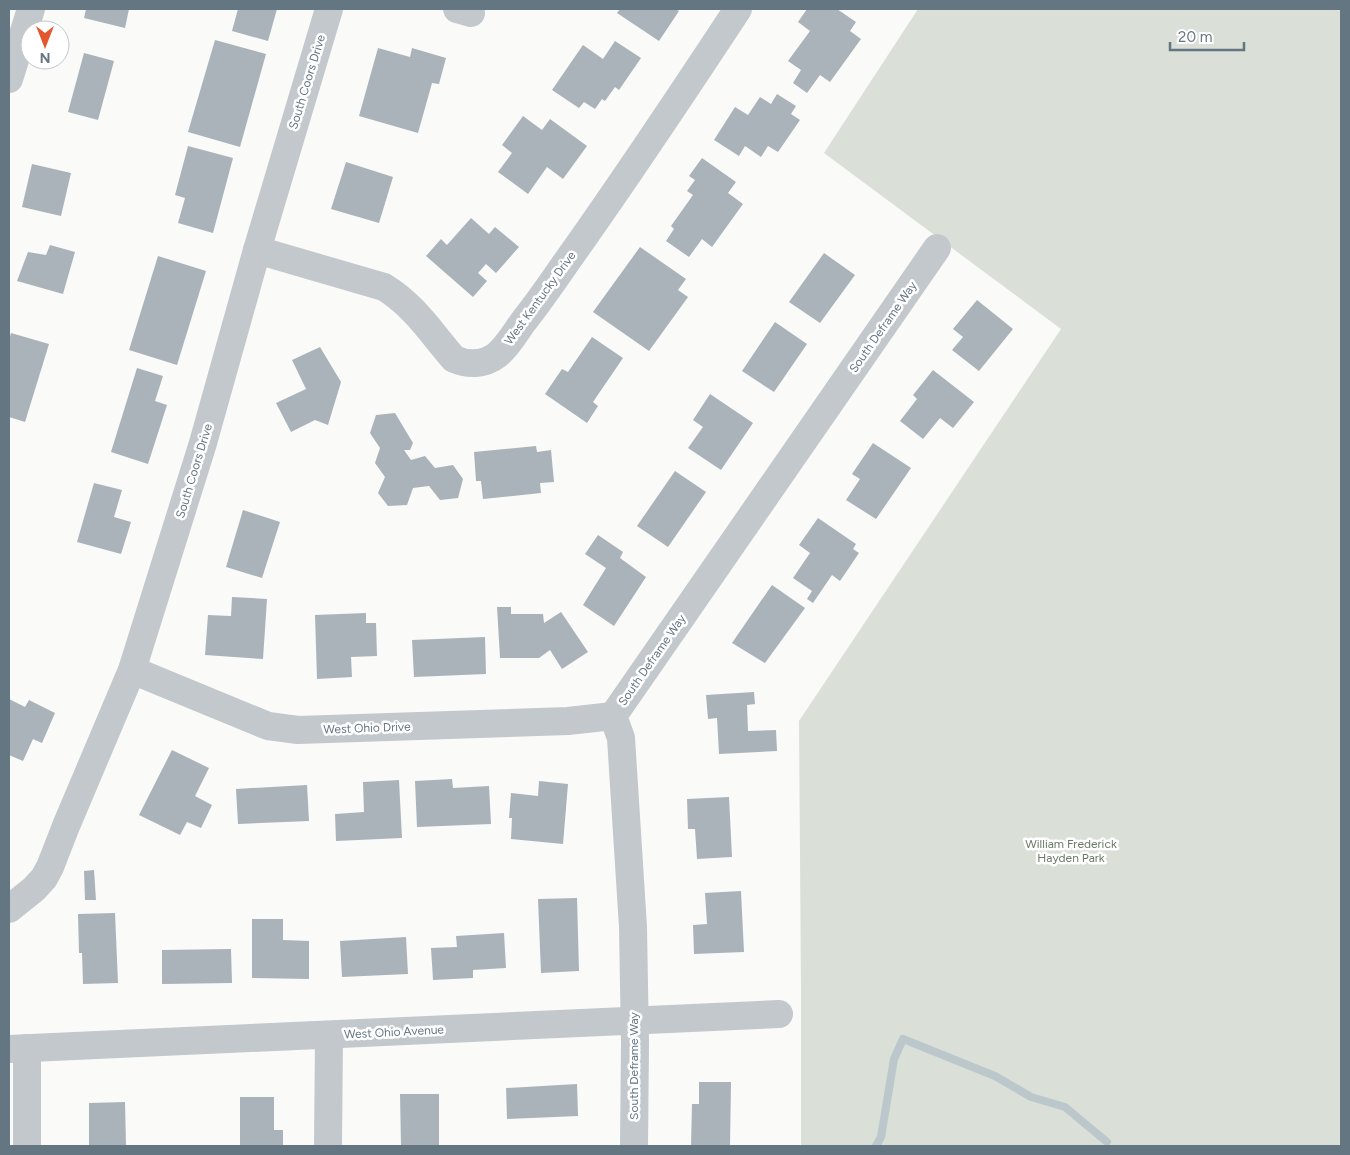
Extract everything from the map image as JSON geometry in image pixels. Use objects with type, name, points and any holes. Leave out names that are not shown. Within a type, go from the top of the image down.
[{"type":"street","points":[[9,79],[31,9]]},
{"type":"street","name":"South Coors Drive","points":[[9,909],[34,889],[44,878],[50,867],[132,670],[203,443],[256,250],[329,9]]},
{"type":"street","name":"West Kentucky Drive","points":[[256,250],[384,287],[395,293],[409,306],[454,359],[464,363],[477,363],[491,358],[506,345],[545,293],[631,171],[738,9]]},
{"type":"street","name":"South Deframe Way","points":[[634,1146],[633,927],[621,738],[613,716],[937,248]]},
{"type":"street","name":"West Ohio Drive","points":[[132,670],[259,722],[281,729],[307,730],[568,721],[613,716]]},
{"type":"street","name":"West Ohio Avenue","points":[[18,1049],[779,1014]]},
{"type":"street","points":[[328,1146],[329,1035]]},
{"type":"street","points":[[18,1049],[27,1146]]},
{"type":"green space","name":"William Frederick Hayden Park","points":[[918,9],[1341,9],[1341,1146],[801,1146],[799,721],[1061,329],[824,153]]},
{"type":"building","points":[[86,9],[129,9],[125,28],[84,18]]},
{"type":"building","points":[[238,9],[277,9],[268,41],[232,31]]},
{"type":"building","points":[[620,9],[675,9],[679,11],[659,41],[617,13]]},
{"type":"building","points":[[807,9],[837,9],[856,22],[850,31],[861,39],[830,82],[820,75],[807,93],[793,83],[801,70],[788,61],[810,31],[798,22]]},
{"type":"building","points":[[215,40],[266,54],[240,147],[188,132]]},
{"type":"building","points":[[615,41],[641,58],[619,90],[615,87],[605,101],[602,99],[595,109],[584,102],[579,108],[552,90],[583,45],[603,59]]},
{"type":"building","points":[[378,48],[410,57],[412,48],[446,58],[439,84],[432,83],[418,133],[359,116]]},
{"type":"building","points":[[84,53],[114,61],[98,120],[68,112]]},
{"type":"building","points":[[777,94],[796,106],[791,114],[800,120],[778,152],[768,146],[761,157],[745,146],[739,156],[714,140],[735,107],[748,115],[760,97],[771,104]]},
{"type":"building","points":[[523,116],[542,130],[550,119],[587,146],[563,179],[547,167],[528,194],[498,172],[512,153],[502,145]]},
{"type":"building","points":[[188,146],[233,158],[213,233],[178,223],[185,198],[175,195]]},
{"type":"building","points":[[702,158],[736,182],[728,193],[743,204],[712,247],[702,239],[689,257],[666,241],[674,229],[671,226],[693,195],[687,191],[695,180],[689,176]]},
{"type":"building","points":[[346,162],[393,177],[379,223],[331,209]]},
{"type":"building","points":[[32,164],[71,173],[61,216],[22,207]]},
{"type":"building","points":[[471,218],[489,234],[495,227],[519,247],[496,273],[486,264],[478,273],[487,281],[473,297],[426,256],[441,239],[447,245]]},
{"type":"building","points":[[50,245],[75,252],[63,294],[17,281],[28,252],[46,255]]},
{"type":"building","points":[[640,247],[686,279],[678,290],[688,297],[649,351],[593,312]]},
{"type":"building","points":[[824,253],[855,275],[820,323],[789,302]]},
{"type":"building","points":[[158,256],[206,271],[177,365],[129,350]]},
{"type":"building","points":[[977,300],[1013,329],[979,371],[952,350],[963,337],[953,329]]},
{"type":"building","points":[[775,322],[807,344],[774,392],[742,371]]},
{"type":"building","points":[[11,333],[49,344],[25,422],[9,417],[9,340]]},
{"type":"building","points":[[592,337],[623,358],[593,402],[598,406],[587,423],[545,394],[562,369],[568,372]]},
{"type":"building","points":[[320,347],[341,382],[328,425],[315,420],[291,432],[276,403],[306,389],[292,360]]},
{"type":"building","points":[[137,368],[163,376],[155,401],[167,405],[148,464],[111,452]]},
{"type":"building","points":[[933,370],[974,402],[953,428],[940,418],[923,439],[900,421],[917,399],[913,395]]},
{"type":"building","points":[[710,394],[753,423],[721,470],[688,448],[703,427],[693,420]]},
{"type":"building","points":[[395,413],[413,443],[410,450],[404,450],[411,460],[425,456],[435,468],[453,465],[463,479],[458,498],[440,500],[429,486],[413,488],[407,505],[388,506],[378,493],[385,477],[375,463],[380,448],[370,433],[376,415]]},
{"type":"building","points":[[873,443],[911,468],[876,519],[846,500],[860,479],[852,474]]},
{"type":"building","points":[[536,446],[537,452],[551,450],[554,482],[540,483],[541,493],[483,499],[481,481],[476,481],[474,452]]},
{"type":"building","points":[[675,471],[706,492],[668,547],[637,526]]},
{"type":"building","points":[[94,483],[122,490],[114,517],[131,522],[121,554],[77,542]]},
{"type":"building","points":[[243,510],[280,522],[262,578],[226,567]]},
{"type":"building","points":[[818,518],[856,544],[853,549],[859,553],[840,581],[832,575],[813,603],[807,599],[812,591],[793,578],[810,553],[799,545]]},
{"type":"building","points":[[598,535],[623,552],[620,558],[646,577],[614,626],[583,605],[606,568],[585,554]]},
{"type":"building","points":[[772,585],[805,608],[765,663],[732,643]]},
{"type":"building","points":[[232,597],[267,599],[263,659],[205,655],[208,615],[231,616]]},
{"type":"building","points":[[497,607],[511,607],[511,614],[543,614],[544,623],[561,612],[588,652],[562,669],[550,650],[539,658],[500,658]]},
{"type":"building","points":[[366,613],[366,623],[376,623],[377,656],[351,657],[352,677],[317,679],[315,615]]},
{"type":"building","points":[[485,637],[486,674],[414,677],[412,640]]},
{"type":"building","points":[[754,692],[755,704],[747,705],[748,731],[776,730],[777,751],[719,754],[717,718],[708,719],[706,695]]},
{"type":"building","points":[[9,699],[25,707],[29,700],[55,713],[42,743],[33,739],[23,761],[9,755]]},
{"type":"building","points":[[172,750],[209,768],[195,796],[212,805],[201,828],[187,822],[180,835],[139,815]]},
{"type":"building","points":[[452,779],[453,788],[489,786],[491,824],[417,827],[415,781]]},
{"type":"building","points":[[399,780],[402,838],[336,841],[335,814],[364,812],[363,782]]},
{"type":"building","points":[[539,781],[568,784],[563,844],[511,839],[512,818],[509,818],[511,793],[538,796]]},
{"type":"building","points":[[307,785],[309,821],[238,824],[236,789]]},
{"type":"building","points":[[729,797],[732,857],[697,859],[695,829],[688,829],[687,799]]},
{"type":"building","points":[[94,870],[96,900],[85,900],[84,871]]},
{"type":"building","points":[[741,891],[744,952],[694,954],[693,925],[707,924],[705,893]]},
{"type":"building","points":[[577,898],[579,971],[541,973],[538,899]]},
{"type":"building","points":[[115,913],[118,983],[83,984],[82,953],[79,953],[78,914]]},
{"type":"building","points":[[252,919],[283,919],[283,940],[309,941],[309,979],[252,978]]},
{"type":"building","points":[[504,933],[506,968],[473,970],[473,978],[433,980],[431,948],[457,947],[456,936]]},
{"type":"building","points":[[406,937],[408,974],[342,977],[340,941]]},
{"type":"building","points":[[231,949],[232,983],[162,984],[162,950]]},
{"type":"building","points":[[699,1082],[731,1082],[730,1146],[691,1146],[692,1104],[699,1104]]},
{"type":"building","points":[[577,1084],[578,1116],[507,1119],[506,1088]]},
{"type":"building","points":[[400,1094],[439,1094],[439,1146],[401,1146]]},
{"type":"building","points":[[240,1097],[274,1097],[274,1130],[283,1130],[283,1146],[240,1146]]},
{"type":"building","points":[[125,1102],[126,1146],[89,1146],[89,1103]]},
{"type":"waterway","points":[[876,1146],[881,1137],[894,1059],[903,1039],[995,1076],[1031,1097],[1065,1107],[1107,1142]]}]
